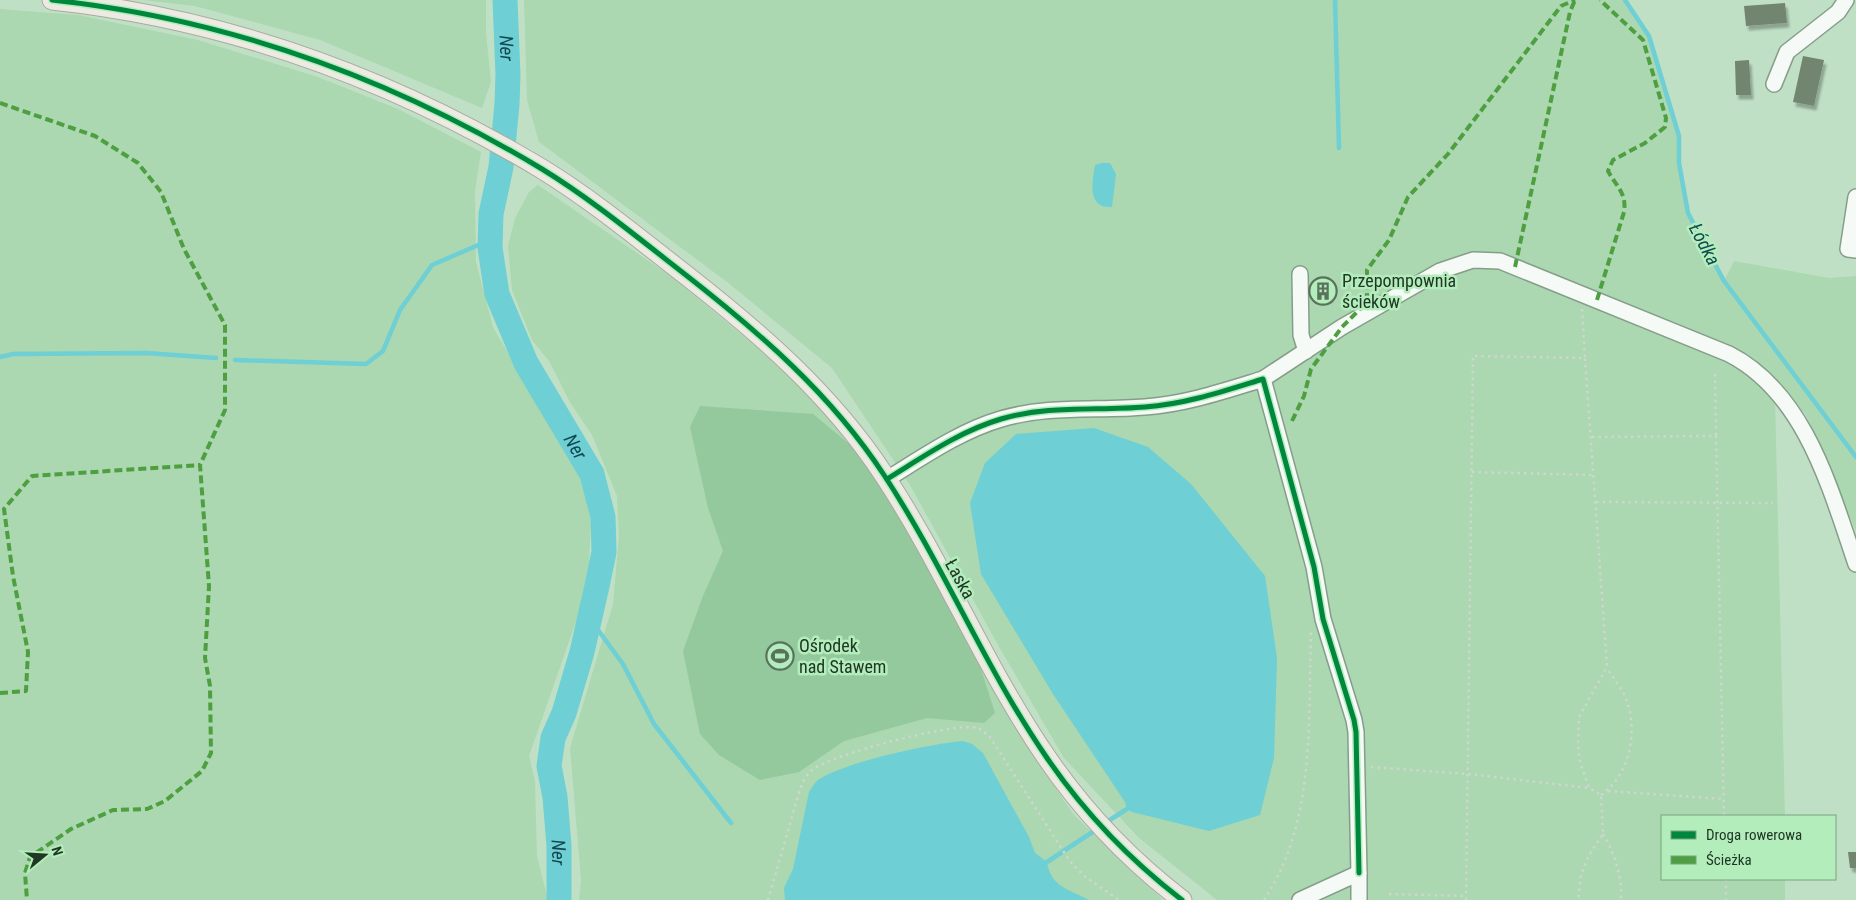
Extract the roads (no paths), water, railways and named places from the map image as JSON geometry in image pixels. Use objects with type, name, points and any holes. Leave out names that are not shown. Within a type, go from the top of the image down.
[{"type":"main road","name":"Łaska","points":[[52,0],[161,16],[219,29],[285,49],[406,97],[471,129],[545,171],[606,213],[698,284],[800,371],[852,430],[887,479],[1020,717],[1048,760],[1092,816],[1115,841],[1152,876],[1182,900]]},
{"type":"street","points":[[1774,84],[1787,52],[1838,12],[1846,0]]},
{"type":"street","points":[[1856,197],[1848,249],[1856,250]]},
{"type":"street","points":[[887,479],[972,428],[1008,417],[1044,410],[1106,409],[1178,403],[1263,379],[1342,327],[1432,276],[1473,260],[1500,261],[1729,354],[1748,364],[1762,375],[1798,421],[1811,445],[1838,511],[1856,564]]},
{"type":"street","points":[[1300,274],[1301,334],[1306,351]]},
{"type":"street","points":[[1263,379],[1314,566],[1323,618],[1354,720],[1357,767],[1359,900]]},
{"type":"street","points":[[1300,900],[1359,873]]},
{"type":"water","points":[[1110,163],[1116,174],[1112,207],[1098,204],[1093,193],[1095,165]]},
{"type":"water","points":[[1094,428],[1148,447],[1191,484],[1265,576],[1277,658],[1274,758],[1260,815],[1209,831],[1132,812],[1127,809],[1125,802],[1053,694],[981,574],[970,503],[985,463],[1016,434]]},
{"type":"water","points":[[963,741],[972,744],[983,753],[1029,837],[1035,853],[1047,862],[1052,877],[1068,890],[1089,900],[785,900],[784,888],[793,869],[809,792],[817,781],[847,767],[888,755]]},
{"type":"waterway","name":"Ner","points":[[505,0],[508,75],[507,104],[501,167],[491,214],[490,248],[497,294],[526,363],[592,474],[603,517],[604,552],[597,586],[582,652],[564,713],[553,738],[549,766],[555,797],[559,846],[559,900]]},
{"type":"waterway","points":[[1335,0],[1339,148]]},
{"type":"waterway","name":"Łódka","points":[[1625,0],[1649,36],[1679,136],[1679,163],[1688,213],[1724,281],[1856,457]]},
{"type":"waterway","points":[[235,360],[366,364],[383,351],[400,310],[432,265],[490,240]]},
{"type":"waterway","points":[[0,357],[13,354],[146,353],[216,358]]},
{"type":"waterway","points":[[590,619],[623,664],[654,724],[731,823]]},
{"type":"waterway","points":[[1105,823],[1127,809]]},
{"type":"waterway","points":[[1047,862],[1097,829]]},
{"type":"place","name":"Przepompownia ścieków","points":[[1323,291]]},
{"type":"place","name":"Ośrodek nad Stawem","points":[[780,656]]}]
